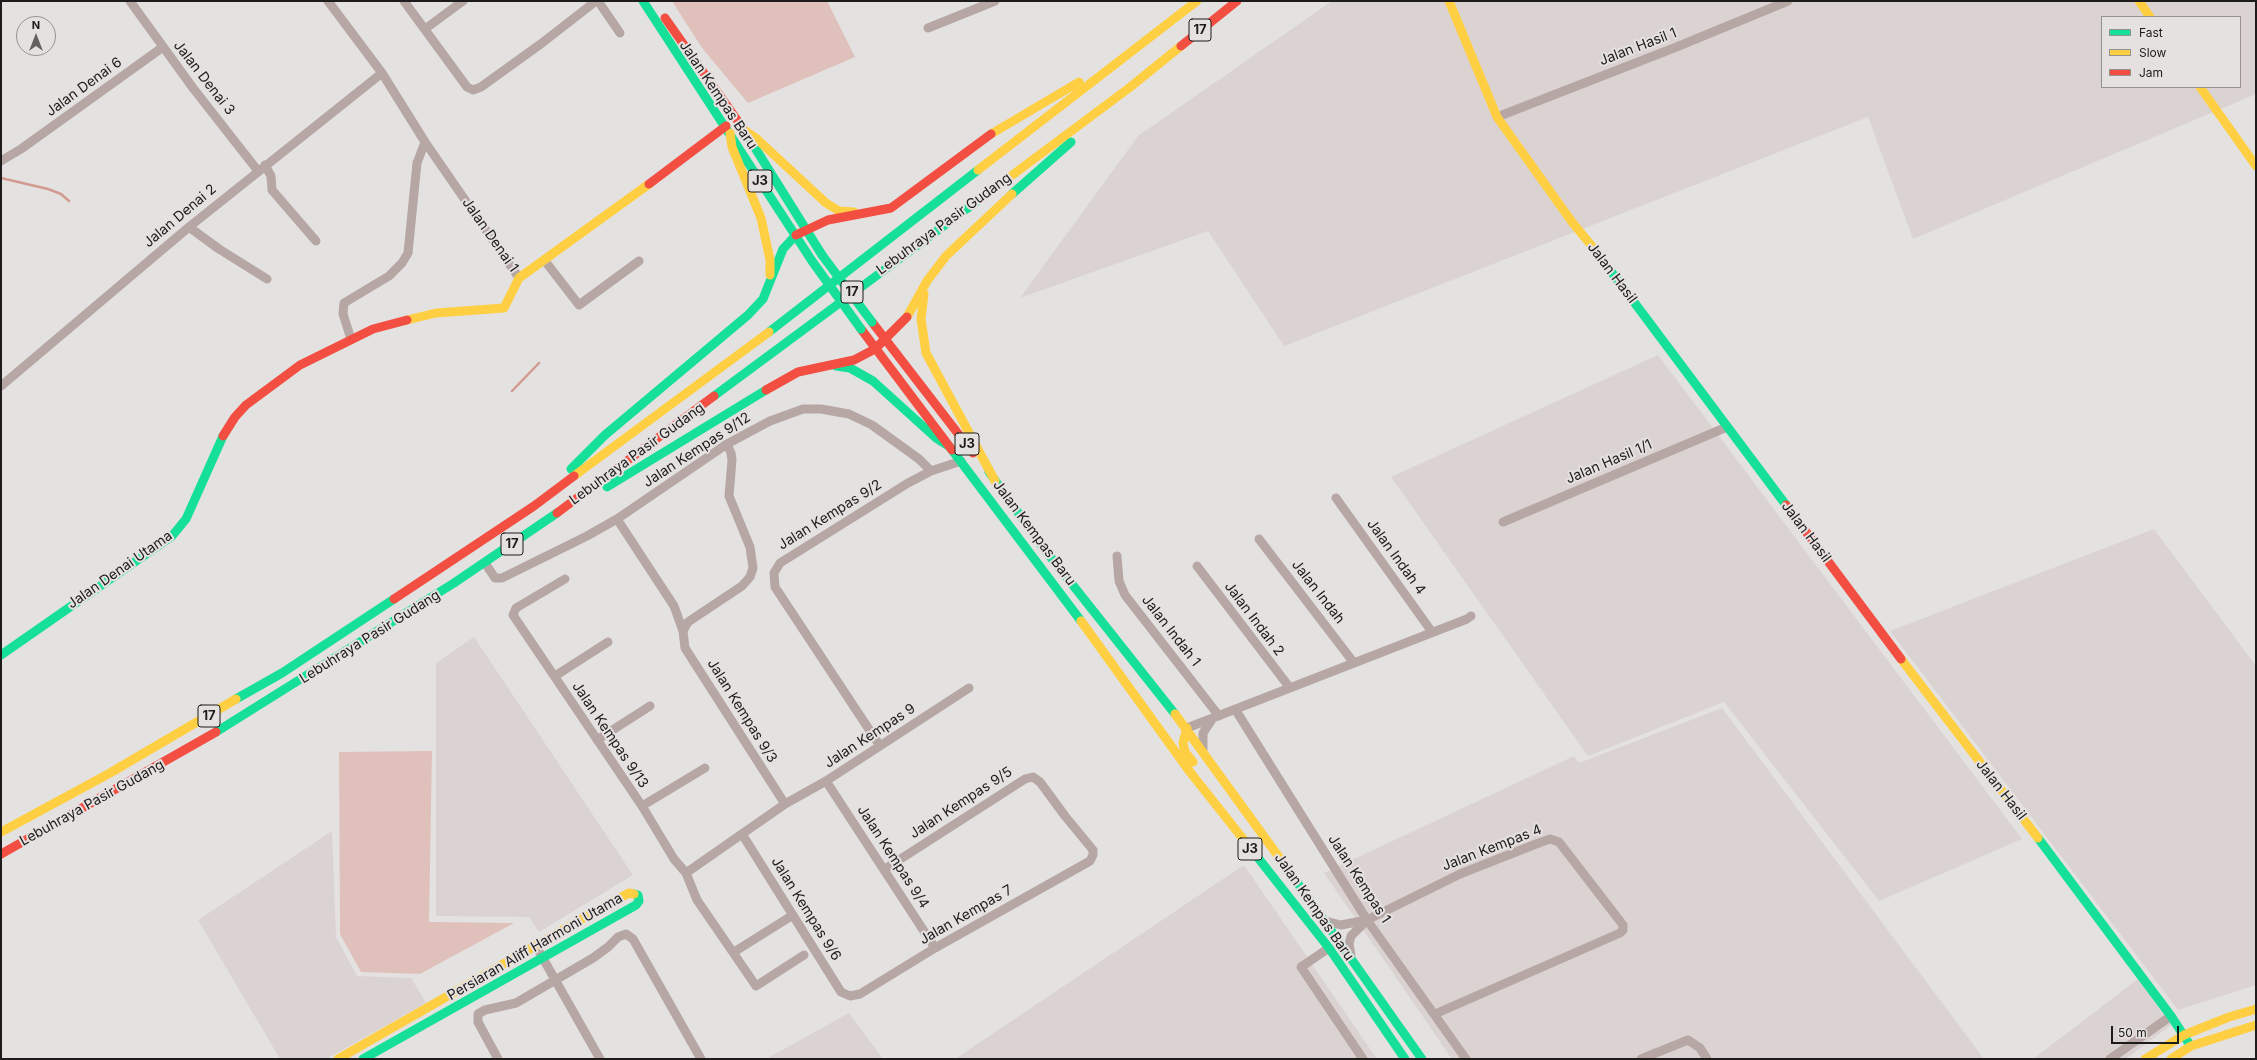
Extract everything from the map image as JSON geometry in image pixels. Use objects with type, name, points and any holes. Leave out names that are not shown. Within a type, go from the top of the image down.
[{"type":"main road","name":"Jalan Kempas Baru","points":[[643,1],[728,129],[794,236],[875,349],[961,461],[1265,870],[1329,948],[1405,1059]]},
{"type":"main road","name":"Jalan Kempas Baru","points":[[654,1],[744,130],[822,255],[885,340],[995,481],[1045,550],[1188,728],[1422,1059]]},
{"type":"main road","name":"Lebuhraya Pasir Gudang","points":[[1,832],[110,773],[282,673],[534,506],[784,320],[1197,1]]},
{"type":"main road","name":"Lebuhraya Pasir Gudang","points":[[1,854],[197,744],[485,563],[540,526],[1129,88],[1237,1]]},
{"type":"main road","name":"Jalan Hasil","points":[[1449,1],[1497,117],[1572,222],[1596,251],[1917,681],[2020,814],[2171,1016],[2191,1046]]},
{"type":"main road","points":[[2139,1],[2149,16]]},
{"type":"main road","points":[[534,506],[605,435],[748,315],[763,299],[770,285],[783,249],[794,236],[814,225],[841,217],[867,214],[891,208],[990,135],[1143,44]]},
{"type":"main road","points":[[540,526],[653,461],[786,378],[798,372],[854,360],[875,349],[906,318],[927,281],[946,256],[984,219],[1129,88]]},
{"type":"main road","points":[[2201,88],[2256,166]]},
{"type":"main road","name":"Jalan Denai 1","points":[[519,278],[728,129]]},
{"type":"main road","points":[[728,129],[732,148],[761,218],[770,260],[770,285]]},
{"type":"main road","points":[[744,130],[757,139],[826,203],[839,211],[867,214]]},
{"type":"main road","name":"Jalan Denai Utama","points":[[1,655],[172,536],[186,519],[221,440],[235,417],[246,405],[300,366],[351,339],[374,329],[416,317],[471,309],[504,308],[519,278]]},
{"type":"main road","points":[[927,281],[921,318],[926,353],[995,481]]},
{"type":"main road","points":[[834,365],[850,368],[873,382],[936,438],[950,447]]},
{"type":"main road","points":[[1188,728],[1184,738],[1185,752],[1210,788],[1219,807]]},
{"type":"main road","name":"Persiaran Aliff Harmoni Utama","points":[[338,1059],[630,893],[638,895],[639,900],[636,905],[363,1059]]},
{"type":"main road","points":[[2145,1059],[2184,1035],[2230,1017],[2256,1009]]},
{"type":"main road","points":[[2171,1059],[2191,1046],[2256,1025]]},
{"type":"street","name":"Jalan Denai 3","points":[[130,1],[163,47],[261,168],[271,176],[272,190],[316,241]]},
{"type":"street","name":"Jalan Denai 1","points":[[328,1],[382,72],[425,142],[519,278]]},
{"type":"street","points":[[404,1],[467,87],[473,90],[481,87],[597,1],[620,33]]},
{"type":"street","points":[[425,30],[463,1]]},
{"type":"street","points":[[928,28],[995,1]]},
{"type":"street","name":"Jalan Hasil 1","points":[[1497,117],[1674,48],[1788,1]]},
{"type":"street","name":"Jalan Denai 6","points":[[1,161],[22,149],[163,47]]},
{"type":"street","name":"Jalan Denai 2","points":[[1,386],[188,227],[382,72]]},
{"type":"street","points":[[351,339],[343,314],[344,303],[388,276],[402,263],[408,253],[417,163],[425,142]]},
{"type":"street","points":[[188,227],[219,249],[267,279]]},
{"type":"street","points":[[545,260],[579,305],[639,261]]},
{"type":"street","name":"Jalan Kempas 9/12","points":[[485,563],[495,578],[502,578],[587,536],[617,519],[727,444],[770,421],[803,409],[821,409],[849,414],[872,424],[919,459],[931,471]]},
{"type":"street","name":"Jalan Hasil 1/1","points":[[1503,522],[1727,427]]},
{"type":"street","points":[[683,631],[688,622],[742,586],[750,577],[753,568],[750,548],[729,496],[732,460],[727,444]]},
{"type":"street","name":"Jalan Kempas 9/2","points":[[880,746],[774,587],[774,573],[780,563],[908,483],[931,471],[961,461]]},
{"type":"street","name":"Jalan Indah 4","points":[[1336,498],[1432,632]]},
{"type":"street","name":"Jalan Kempas 9/3","points":[[617,519],[674,606],[683,631],[685,648],[785,804]]},
{"type":"street","name":"Jalan Indah","points":[[1259,539],[1354,663]]},
{"type":"street","name":"Jalan Indah 1","points":[[1117,556],[1119,581],[1126,595],[1216,717]]},
{"type":"street","name":"Jalan Indah 2","points":[[1197,566],[1290,688]]},
{"type":"street","name":"Jalan Kempas 9/13","points":[[566,579],[561,580],[514,611],[513,615],[642,806],[674,859],[686,873],[697,900],[756,986],[804,955]]},
{"type":"street","points":[[1188,728],[1472,616]]},
{"type":"street","points":[[555,676],[608,642]]},
{"type":"street","name":"Jalan Kempas 9","points":[[686,873],[785,804],[826,781],[969,688]]},
{"type":"street","points":[[597,740],[650,706]]},
{"type":"street","name":"Jalan Kempas 1","points":[[1235,709],[1367,920],[1466,1059]]},
{"type":"street","points":[[1203,750],[1203,733],[1216,717]]},
{"type":"street","points":[[642,806],[705,768]]},
{"type":"street","name":"Jalan Kempas 7","points":[[850,996],[860,994],[935,948],[1090,861],[1093,855],[1092,850],[1086,840],[1064,816],[1040,782],[1033,777]]},
{"type":"street","name":"Jalan Kempas 9/5","points":[[885,869],[1025,779],[1033,777]]},
{"type":"street","name":"Jalan Kempas 9/4","points":[[826,781],[885,869],[935,948]]},
{"type":"street","name":"Jalan Kempas 9/6","points":[[742,834],[842,992],[850,996]]},
{"type":"street","name":"Jalan Kempas 4","points":[[1367,920],[1460,874],[1550,839],[1559,842],[1623,925],[1623,930],[1620,933],[1435,1014]]},
{"type":"street","points":[[734,952],[793,915]]},
{"type":"street","points":[[1326,922],[1341,925],[1367,920]]},
{"type":"street","points":[[1352,961],[1349,944],[1351,936],[1367,920]]},
{"type":"street","points":[[498,1059],[478,1022],[478,1014],[485,1010],[516,1002],[593,958],[608,948],[618,937],[626,934],[633,938],[701,1059]]},
{"type":"street","points":[[536,946],[600,1059]]},
{"type":"street","points":[[1329,948],[1301,967],[1363,1059]]},
{"type":"street","points":[[2110,1059],[2171,1016]]},
{"type":"street","points":[[1641,1059],[1688,1040],[1700,1048],[1707,1059]]},
{"type":"shaded area","points":[[672,1],[827,1],[855,57],[748,103],[702,48]]},
{"type":"shaded area","points":[[1332,1],[2256,1],[2256,94],[1913,239],[1868,117],[1284,346],[1208,231],[1020,298],[1138,136]]},
{"type":"shaded area","points":[[1658,355],[2022,839],[1879,901],[1724,702],[1588,756],[1391,477]]},
{"type":"shaded area","points":[[2154,529],[2256,666],[2256,985],[2178,1010],[1890,631]]},
{"type":"shaded area","points":[[474,637],[633,875],[539,932],[529,917],[436,916],[436,663]]},
{"type":"shaded area","points":[[1722,708],[1984,1059],[1452,1059],[1324,873],[1574,756],[1579,763]]},
{"type":"shaded area","points":[[432,751],[429,922],[514,923],[420,974],[361,972],[340,934],[339,752]]},
{"type":"shaded area","points":[[332,831],[336,937],[357,976],[411,978],[426,1003],[326,1059],[280,1059],[198,920]]},
{"type":"shaded area","points":[[1244,865],[1377,1059],[955,1059]]},
{"type":"shaded area","points":[[2138,979],[2171,1025],[2126,1059],[2033,1059]]},
{"type":"shaded area","points":[[849,1013],[883,1059],[766,1059]]},
{"type":"waterway","points":[[1,178],[48,189],[61,194],[69,201]]},
{"type":"waterway","points":[[512,391],[539,363]]},
{"type":"traffic: fast","points":[[643,1],[812,261]]},
{"type":"traffic: fast","points":[[742,127],[822,255]]},
{"type":"traffic: fast","points":[[1012,194],[1071,142]]},
{"type":"traffic: fast","points":[[769,332],[978,170]]},
{"type":"traffic: fast","points":[[714,396],[1003,182]]},
{"type":"traffic: fast","points":[[571,469],[605,435],[748,315],[763,299],[783,249],[796,235]]},
{"type":"traffic: fast","points":[[1595,250],[1786,505]]},
{"type":"traffic: fast","points":[[822,255],[872,322]]},
{"type":"traffic: fast","points":[[812,261],[861,329]]},
{"type":"traffic: fast","points":[[836,366],[850,368],[873,381],[936,438],[950,447]]},
{"type":"traffic: fast","points":[[607,487],[766,390]]},
{"type":"traffic: fast","points":[[1,655],[172,536],[186,519],[223,436]]},
{"type":"traffic: fast","points":[[952,450],[1081,621]]},
{"type":"traffic: fast","points":[[989,472],[1045,550],[1175,714]]},
{"type":"traffic: fast","points":[[216,732],[454,583],[557,513]]},
{"type":"traffic: fast","points":[[236,699],[282,673],[394,599]]},
{"type":"traffic: fast","points":[[2038,838],[2171,1016],[2188,1042]]},
{"type":"traffic: fast","points":[[1255,854],[1329,948],[1405,1059]]},
{"type":"traffic: fast","points":[[1289,871],[1422,1059]]},
{"type":"traffic: fast","points":[[363,1059],[636,905],[639,901],[638,895],[634,894]]},
{"type":"traffic: slow","points":[[978,170],[1197,1]]},
{"type":"traffic: slow","points":[[1449,1],[1497,117],[1572,222],[1595,250]]},
{"type":"traffic: slow","points":[[2139,1],[2149,16]]},
{"type":"traffic: slow","points":[[1003,182],[1129,88],[1181,46]]},
{"type":"traffic: slow","points":[[991,134],[1079,82]]},
{"type":"traffic: slow","points":[[2201,88],[2256,166]]},
{"type":"traffic: slow","points":[[744,130],[757,139],[826,203],[839,211],[854,212]]},
{"type":"traffic: slow","points":[[730,133],[732,147],[761,218],[770,260],[770,275]]},
{"type":"traffic: slow","points":[[407,320],[436,313],[504,308],[519,278],[649,184]]},
{"type":"traffic: slow","points":[[907,317],[927,281],[946,256],[1012,194]]},
{"type":"traffic: slow","points":[[924,294],[921,319],[926,353],[995,481]]},
{"type":"traffic: slow","points":[[574,476],[769,332]]},
{"type":"traffic: slow","points":[[1081,621],[1190,772],[1255,854]]},
{"type":"traffic: slow","points":[[1901,659],[2038,838]]},
{"type":"traffic: slow","points":[[1,832],[110,773],[236,699]]},
{"type":"traffic: slow","points":[[1175,714],[1289,871]]},
{"type":"traffic: slow","points":[[1187,728],[1183,743],[1185,752],[1193,762]]},
{"type":"traffic: slow","points":[[338,1059],[589,915],[629,893],[634,894]]},
{"type":"traffic: slow","points":[[2145,1059],[2184,1035],[2229,1017],[2256,1009]]},
{"type":"traffic: slow","points":[[2171,1059],[2191,1046],[2256,1025]]},
{"type":"traffic: jam","points":[[1181,46],[1237,1]]},
{"type":"traffic: jam","points":[[665,18],[742,127]]},
{"type":"traffic: jam","points":[[649,184],[726,126]]},
{"type":"traffic: jam","points":[[796,235],[828,220],[891,208],[991,134]]},
{"type":"traffic: jam","points":[[766,390],[798,372],[854,360],[875,349],[907,317]]},
{"type":"traffic: jam","points":[[223,436],[235,417],[246,405],[300,365],[373,329],[407,320]]},
{"type":"traffic: jam","points":[[872,322],[973,453]]},
{"type":"traffic: jam","points":[[861,329],[952,450]]},
{"type":"traffic: jam","points":[[557,513],[714,396]]},
{"type":"traffic: jam","points":[[394,599],[534,506],[574,476]]},
{"type":"traffic: jam","points":[[1786,505],[1901,659]]},
{"type":"traffic: jam","points":[[1,854],[216,732]]}]
